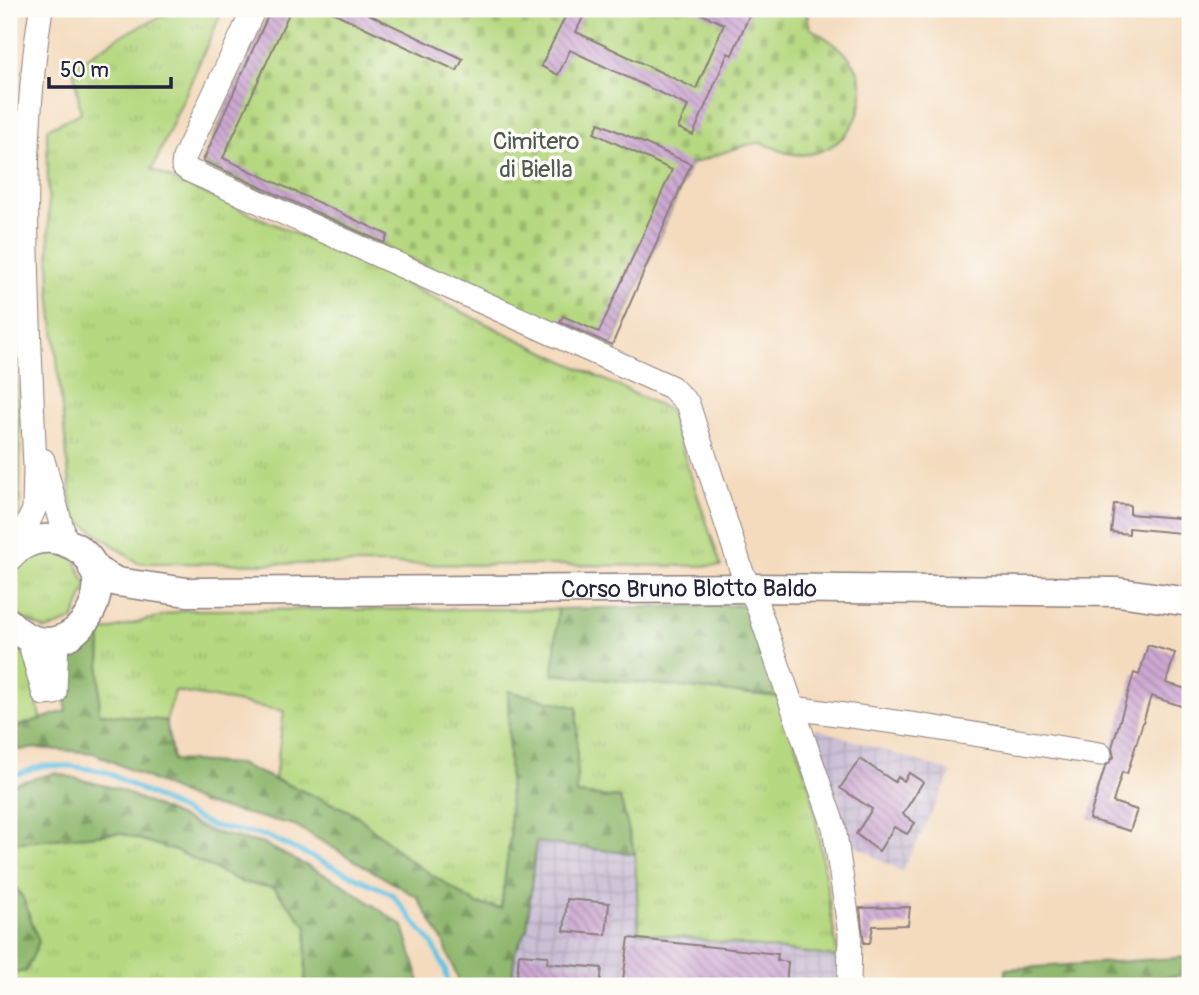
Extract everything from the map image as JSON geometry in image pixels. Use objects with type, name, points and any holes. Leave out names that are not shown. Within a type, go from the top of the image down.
[{"type":"main road","points":[[12,553],[39,539],[65,542],[77,549],[93,569],[97,583],[97,598],[93,611],[84,624],[72,634],[42,640],[18,630]]},
{"type":"main road","name":"Corso Bruno Blotto Baldo","points":[[93,569],[117,582],[187,592]]},
{"type":"main road","name":"Corso Bruno Blotto Baldo","points":[[93,611],[116,603],[187,592],[751,588],[1118,592],[1190,602]]},
{"type":"street","points":[[12,553],[34,510],[26,157],[31,67],[41,9]]},
{"type":"street","points":[[254,9],[184,158],[183,166],[671,387],[688,404],[742,572],[751,588],[834,827],[849,934],[849,986]]},
{"type":"street","points":[[34,430],[65,542]]},
{"type":"street","points":[[18,630],[44,694],[55,693],[57,639]]},
{"type":"street","points":[[793,708],[1100,754]]},
{"type":"shaded area","points":[[815,728],[952,772],[902,872],[846,840],[839,803]]},
{"type":"shaded area","points":[[536,842],[635,854],[640,932],[838,957],[834,986],[511,986],[515,952],[527,929]]},
{"type":"green space","points":[[177,9],[223,9],[152,170],[370,267],[669,410],[721,566],[138,563],[73,516],[50,290],[47,129],[81,113],[73,67],[120,36]]},
{"type":"green space","name":"Cimitero di Biella","points":[[271,9],[809,9],[807,15],[810,28],[839,47],[858,72],[862,95],[860,108],[848,132],[827,148],[815,153],[788,153],[758,143],[691,164],[610,351],[202,163]]},
{"type":"green space","points":[[9,277],[20,427],[20,515],[9,527]]},
{"type":"green space","points":[[46,548],[74,559],[87,585],[73,620],[46,630],[12,613],[9,606],[9,573],[12,566]]},
{"type":"green space","points":[[747,605],[780,697],[553,674],[558,609]]},
{"type":"green space","points":[[558,609],[554,674],[780,697],[812,794],[838,957],[639,932],[635,854],[620,798],[577,794],[577,707],[510,838],[501,908],[477,904],[409,860],[354,813],[275,779],[284,711],[175,691],[166,721],[99,713],[101,632],[184,610]]},
{"type":"green space","points":[[101,632],[99,713],[166,721],[173,760],[239,764],[354,813],[409,860],[477,904],[501,908],[510,838],[508,691],[577,707],[577,794],[620,798],[635,854],[536,842],[527,929],[515,952],[511,986],[461,986],[443,941],[417,897],[294,825],[204,804],[94,753],[37,748],[9,751],[9,729],[66,711],[64,649]]},
{"type":"green space","points":[[9,636],[29,663],[40,719],[9,729]]},
{"type":"green space","points":[[55,773],[118,789],[212,832],[264,844],[343,884],[403,926],[421,986],[305,986],[307,926],[274,888],[241,882],[179,852],[120,833],[9,843],[9,785]]},
{"type":"green space","points":[[120,833],[179,852],[241,882],[274,888],[307,926],[305,986],[9,986],[9,974],[26,971],[23,898],[9,878],[9,843]]},
{"type":"green space","points":[[9,878],[23,898],[39,942],[26,971],[9,974]]},
{"type":"green space","points":[[1190,957],[1190,975],[1059,986],[1003,986],[1006,969]]},
{"type":"building","points":[[271,9],[291,9],[223,158],[388,235],[384,243],[203,161]]},
{"type":"building","points":[[326,9],[358,9],[463,59],[457,71]]},
{"type":"building","points":[[569,9],[585,13],[576,32],[696,89],[724,24],[691,9],[752,9],[732,55],[728,53],[693,135],[678,128],[688,106],[570,50],[558,75],[541,66]]},
{"type":"building","points":[[599,123],[691,164],[612,345],[560,322],[563,316],[599,332],[672,170],[594,133]]},
{"type":"building","points":[[1114,504],[1130,505],[1130,514],[1190,519],[1190,534],[1129,528],[1129,534],[1111,532]]},
{"type":"building","points":[[1148,645],[1175,653],[1166,683],[1190,690],[1190,709],[1151,696],[1127,774],[1122,772],[1113,802],[1137,810],[1130,831],[1089,819],[1105,767],[1114,757],[1112,747],[1134,673],[1139,675]]},
{"type":"building","points":[[860,759],[895,782],[898,777],[904,781],[909,773],[923,782],[903,814],[915,823],[907,834],[894,827],[879,851],[856,834],[872,809],[840,788]]},
{"type":"building","points":[[567,899],[609,903],[606,935],[564,931]]},
{"type":"building","points":[[910,907],[908,925],[873,926],[870,943],[864,943],[860,908]]},
{"type":"building","points":[[629,938],[778,954],[777,960],[788,962],[786,986],[622,986]]},
{"type":"building","points":[[519,954],[548,956],[547,963],[602,968],[600,986],[516,986]]},
{"type":"waterway","points":[[9,777],[41,766],[71,766],[106,772],[212,826],[267,836],[392,894],[433,945],[445,969],[449,986]]},
{"type":"waterway","points":[[1170,986],[1190,985]]}]
